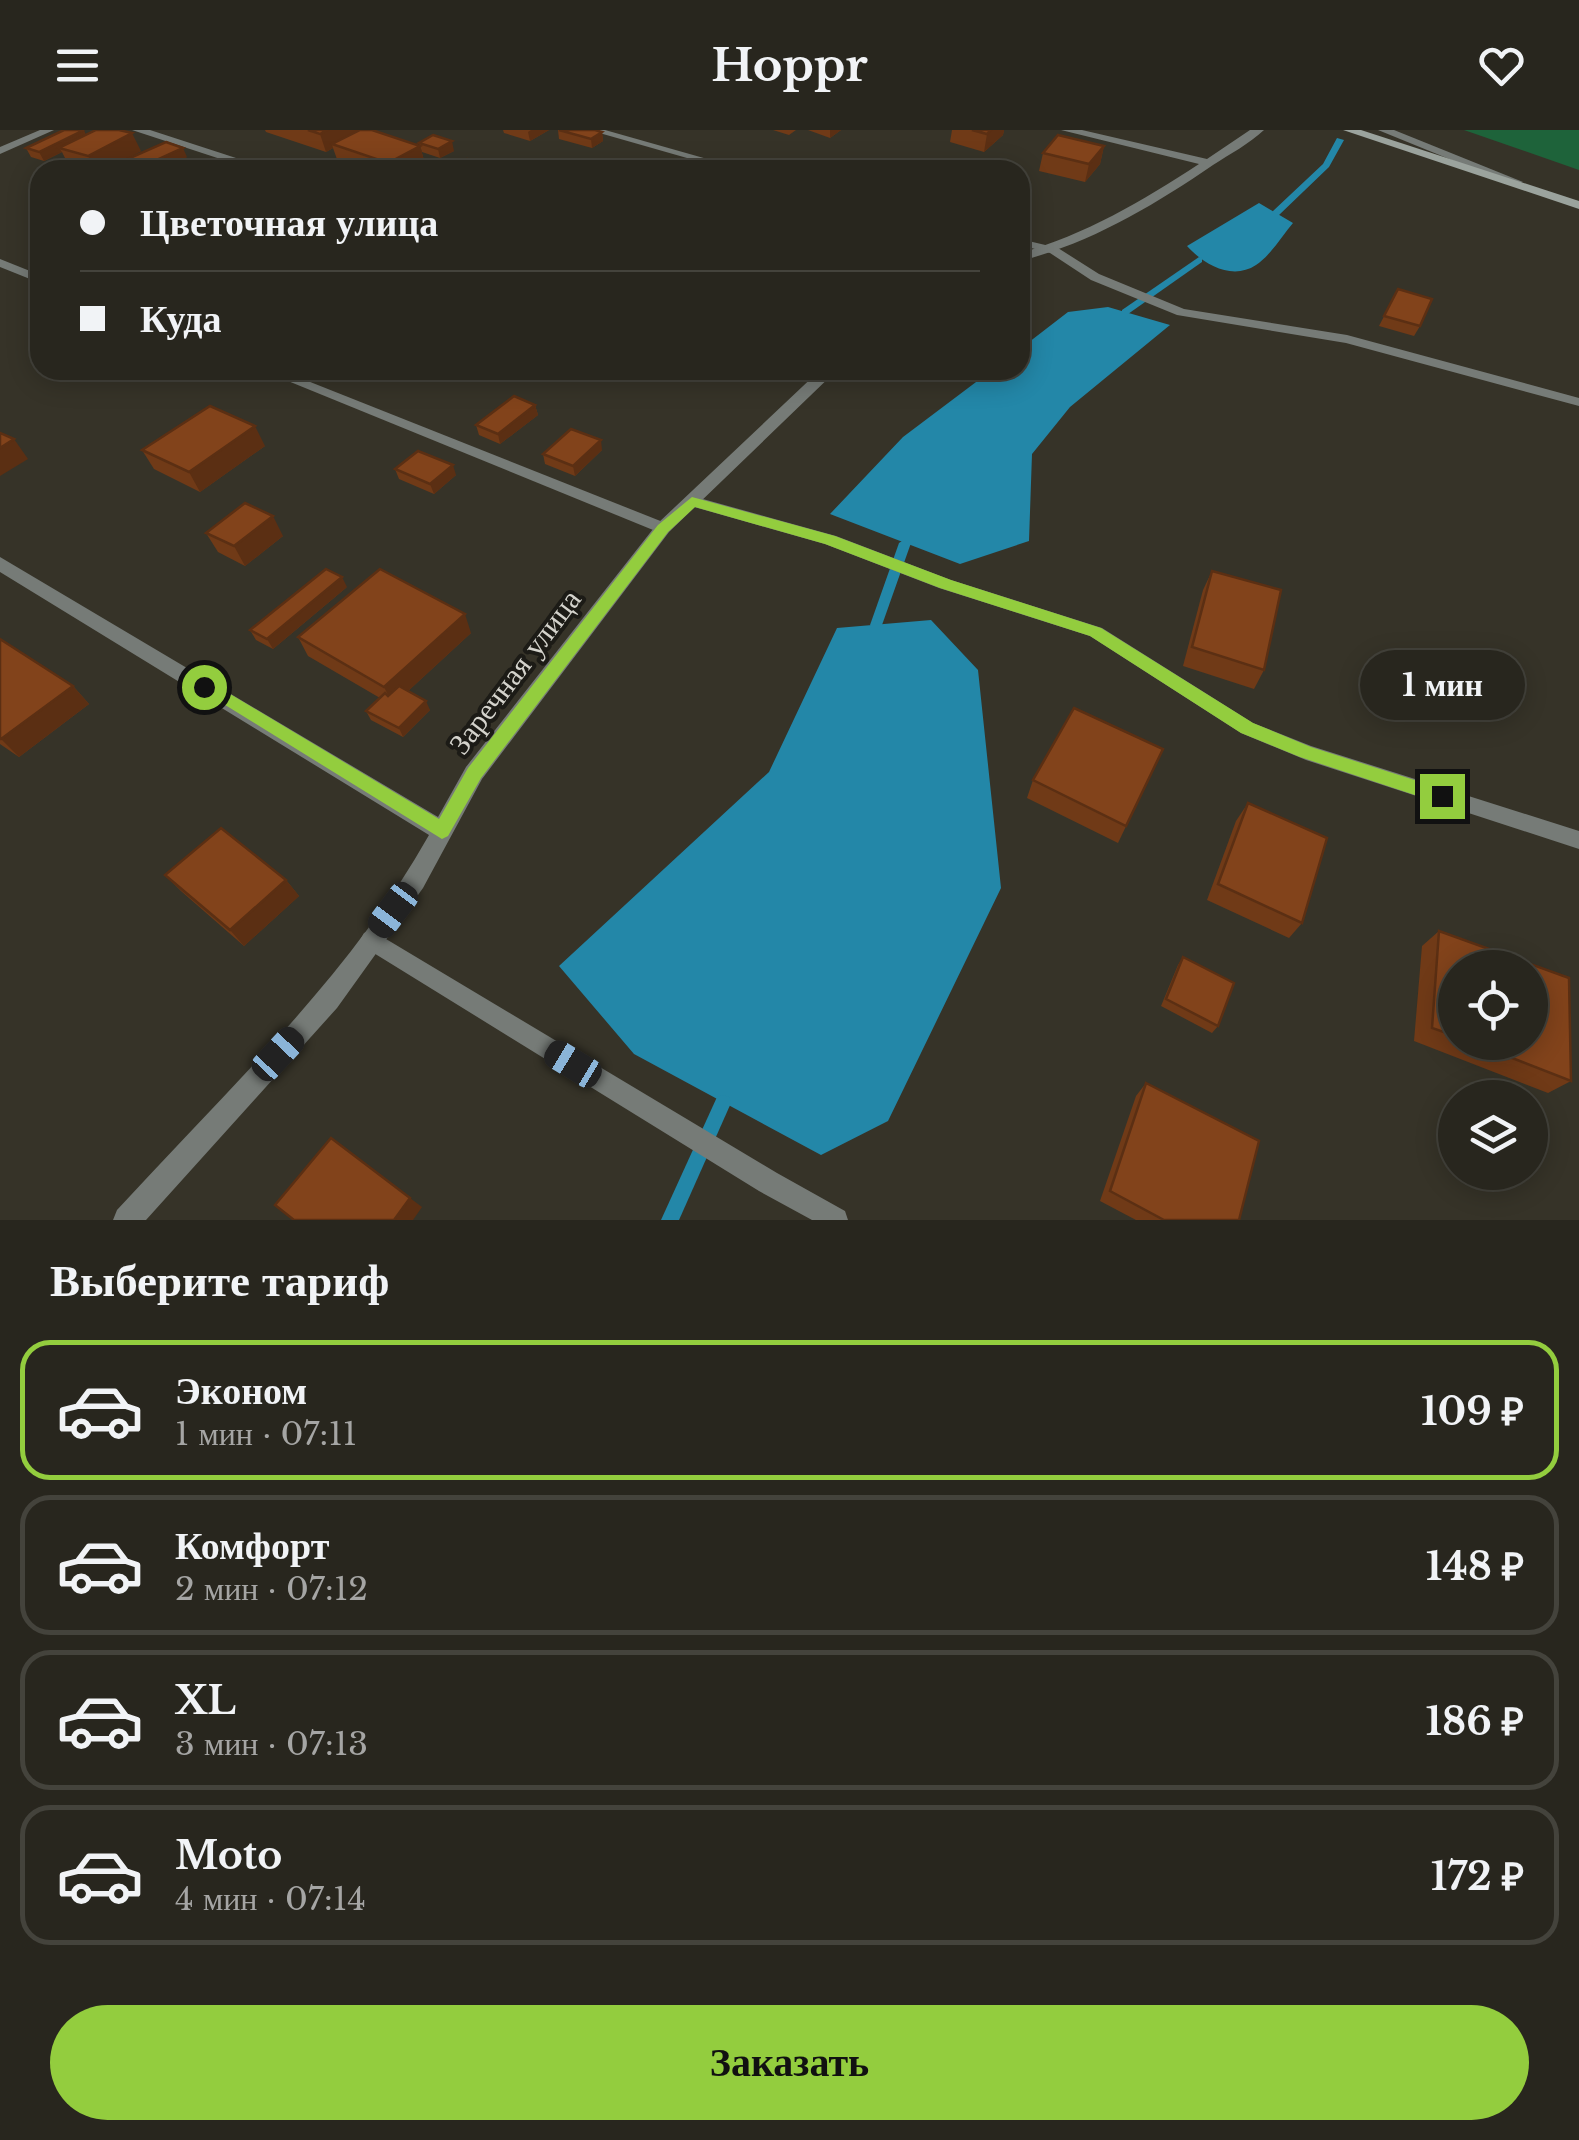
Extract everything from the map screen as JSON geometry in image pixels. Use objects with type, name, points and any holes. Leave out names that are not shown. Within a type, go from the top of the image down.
[{"type":"main road","points":[[1348,130],[1579,205]]},
{"type":"street","points":[[138,130],[235,160]]},
{"type":"street","points":[[1067,130],[1208,163]]},
{"type":"street","points":[[1030,255],[1054,250],[1208,163],[1258,130]]},
{"type":"street","points":[[1384,130],[1551,196]]},
{"type":"street","name":"Заречная улица","points":[[127,1220],[328,999],[415,880],[474,773],[663,528],[818,380]]},
{"type":"street","points":[[0,563],[442,831]]},
{"type":"lane","points":[[0,150],[49,130]]},
{"type":"lane","points":[[594,130],[704,160]]},
{"type":"lane","points":[[1030,244],[1054,250],[1095,276],[1182,312],[1347,339],[1579,402]]},
{"type":"lane","points":[[0,263],[30,275]]},
{"type":"lane","points":[[293,380],[663,528]]},
{"type":"lane","points":[[692,501],[830,540],[945,584],[1096,632],[1247,728],[1306,752],[1579,840]]},
{"type":"lane","points":[[371,940],[836,1220]]},
{"type":"green space","points":[[1464,130],[1579,130],[1579,170]]},
{"type":"water","points":[[1259,203],[1293,223],[1256,265],[1247,270],[1228,271],[1201,259],[1187,246]]},
{"type":"water","points":[[1108,307],[1170,325],[1070,407],[1032,454],[1029,541],[960,564],[830,514],[903,437],[979,380],[1030,380],[1030,341],[1068,312]]},
{"type":"water","points":[[931,620],[978,670],[1001,888],[888,1121],[821,1155],[634,1054],[559,966],[769,772],[837,628]]},
{"type":"building","points":[[64,130],[84,130],[39,152],[26,148]]},
{"type":"building","points":[[96,130],[132,133],[88,156],[59,148]]},
{"type":"building","points":[[360,130],[372,130],[420,146],[394,160],[379,160],[332,144]]},
{"type":"building","points":[[559,130],[595,130],[602,132],[591,139]]},
{"type":"building","points":[[433,135],[452,141],[438,149],[419,143]]},
{"type":"building","points":[[1058,135],[1104,146],[1089,164],[1043,153]]},
{"type":"building","points":[[166,142],[183,148],[157,160],[125,160]]},
{"type":"building","points":[[1398,289],[1432,299],[1420,326],[1384,316]]},
{"type":"building","points":[[514,396],[535,405],[498,434],[476,425]]},
{"type":"building","points":[[210,406],[255,426],[189,472],[142,450]]},
{"type":"building","points":[[571,429],[601,440],[573,466],[543,454]]},
{"type":"building","points":[[0,433],[14,439],[0,448]]},
{"type":"building","points":[[418,451],[453,465],[430,484],[395,469]]},
{"type":"building","points":[[245,503],[273,516],[234,546],[206,533]]},
{"type":"building","points":[[326,569],[342,577],[267,639],[250,630]]},
{"type":"building","points":[[380,569],[465,614],[384,687],[298,637]]},
{"type":"building","points":[[1212,571],[1281,590],[1264,670],[1192,647]]},
{"type":"building","points":[[0,639],[73,686],[1,739],[0,739]]},
{"type":"building","points":[[399,686],[426,701],[399,728],[366,711]]},
{"type":"building","points":[[1074,708],[1163,749],[1126,826],[1033,780]]},
{"type":"building","points":[[1248,803],[1327,838],[1302,923],[1218,884]]},
{"type":"building","points":[[221,828],[286,880],[230,930],[165,875]]},
{"type":"building","points":[[1439,931],[1492,950],[1438,950],[1438,1030],[1432,1028]]},
{"type":"building","points":[[1183,957],[1234,983],[1218,1026],[1166,999]]},
{"type":"building","points":[[1548,970],[1569,978],[1571,1081],[1517,1060],[1548,1060]]},
{"type":"building","points":[[1146,1083],[1259,1141],[1239,1220],[1164,1220],[1110,1191]]},
{"type":"building","points":[[331,1138],[410,1198],[394,1220],[294,1220],[275,1205]]},
{"type":"waterway","points":[[1276,213],[1326,165],[1340,140]]},
{"type":"waterway","points":[[1125,312],[1199,260]]},
{"type":"waterway","points":[[876,625],[905,543]]},
{"type":"waterway","points":[[670,1220],[723,1103]]},
{"type":"route","points":[[204,687],[442,831],[474,773],[663,528],[692,501],[830,540],[945,584],[1096,632],[1247,728],[1306,752],[1442,796]]}]
